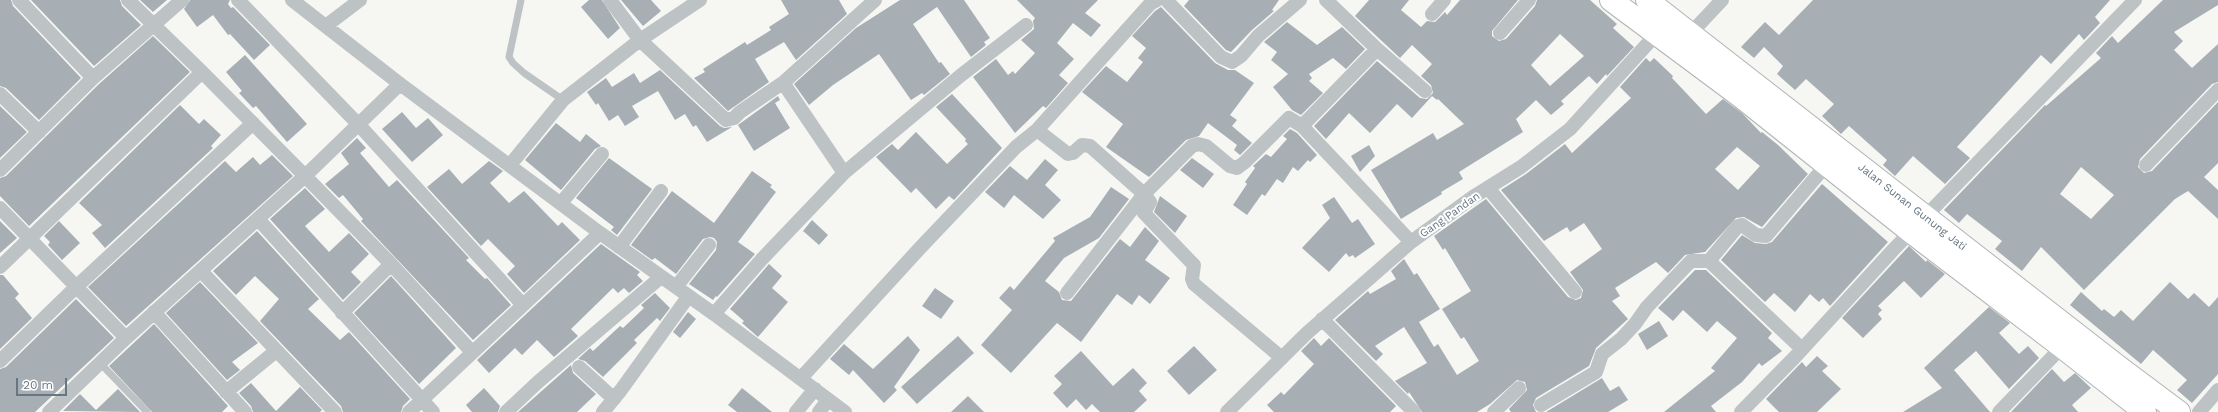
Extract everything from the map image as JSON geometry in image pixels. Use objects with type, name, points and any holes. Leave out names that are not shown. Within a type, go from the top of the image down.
[{"type":"highway","points":[[1611,0],[1657,34],[1774,111],[1827,164],[1918,225],[2062,346],[2148,406]]},
{"type":"highway","name":"Jalan Sunan Gunung Jati","points":[[1647,0],[1692,33],[1774,111],[2148,406],[2179,412]]},
{"type":"street","points":[[19,0],[93,78]]},
{"type":"street","points":[[128,0],[305,176],[391,264],[472,352]]},
{"type":"street","points":[[0,170],[93,78],[182,0]]},
{"type":"street","points":[[238,0],[359,125],[523,305]]},
{"type":"street","points":[[292,0],[327,25],[400,84],[561,204],[714,314],[845,412]]},
{"type":"street","points":[[327,25],[360,0]]},
{"type":"street","points":[[610,0],[640,40],[726,120],[734,118],[740,112],[784,82],[875,0]]},
{"type":"street","points":[[510,165],[563,100],[640,40],[700,0]]},
{"type":"street","points":[[801,378],[1006,158],[1037,130],[1150,4],[1166,1],[1221,57],[1232,62],[1242,56],[1258,36],[1300,0]]},
{"type":"street","points":[[1326,0],[1377,49],[1425,90]]},
{"type":"street","points":[[1432,14],[1444,0]]},
{"type":"street","points":[[1500,33],[1529,0]]},
{"type":"street","points":[[1692,33],[1722,0]]},
{"type":"street","points":[[1741,412],[1802,349],[1893,250],[2135,0]]},
{"type":"street","name":"Gang Pandan","points":[[1227,412],[1322,319],[1411,242],[1520,167],[1570,129],[1657,34],[1670,17]]},
{"type":"street","points":[[714,314],[762,259],[844,173],[960,76],[1026,25]]},
{"type":"street","points":[[1302,126],[1377,49]]},
{"type":"street","points":[[0,267],[202,72]]},
{"type":"street","points":[[784,82],[844,173]]},
{"type":"street","points":[[52,411],[126,338],[305,176],[400,84]]},
{"type":"street","points":[[2146,165],[2218,90]]},
{"type":"street","points":[[0,94],[39,132]]},
{"type":"street","points":[[1067,293],[1144,194],[1192,146],[1198,144],[1206,146],[1230,166],[1237,168],[1245,162],[1284,121],[1289,118],[1302,126],[1411,242]]},
{"type":"street","points":[[0,361],[76,287],[253,123]]},
{"type":"street","points":[[1037,130],[1068,154],[1073,153],[1082,145],[1090,146],[1144,194],[1150,202],[1145,208],[1144,214],[1191,262],[1194,268],[1192,279],[1194,284],[1282,358]]},
{"type":"street","points":[[561,204],[602,154]]},
{"type":"street","points":[[1542,405],[1596,372],[1602,354],[1621,339],[1635,324],[1647,307],[1691,261],[1709,260],[1738,226],[1742,225],[1756,235],[1766,236],[1827,164]]},
{"type":"street","points":[[1488,188],[1575,292]]},
{"type":"street","points":[[619,247],[661,191]]},
{"type":"street","points":[[0,208],[126,338]]},
{"type":"street","points":[[258,219],[433,412]]},
{"type":"street","points":[[409,412],[600,233]]},
{"type":"street","points":[[676,287],[709,245]]},
{"type":"street","points":[[1709,260],[1802,349]]},
{"type":"street","points":[[342,313],[391,264]]},
{"type":"street","points":[[201,271],[335,412]]},
{"type":"street","points":[[506,412],[538,382],[661,277]]},
{"type":"street","points":[[603,412],[688,296]]},
{"type":"street","points":[[154,312],[245,412]]},
{"type":"street","points":[[1322,319],[1414,412]]},
{"type":"street","points":[[1999,412],[2062,346]]},
{"type":"street","points":[[226,392],[276,351]]},
{"type":"street","points":[[579,367],[614,399]]},
{"type":"street","points":[[1494,412],[1519,388]]},
{"type":"street","points":[[796,412],[815,390]]},
{"type":"street","points":[[2199,412],[2218,390]]},
{"type":"street","points":[[819,412],[828,400]]},
{"type":"lane","points":[[520,0],[510,57],[512,63],[563,100]]},
{"type":"lane","points":[[100,363],[147,412]]},
{"type":"building","points":[[0,0],[11,0],[13,6],[81,78],[39,120],[6,88],[0,86]]},
{"type":"building","points":[[31,0],[120,0],[122,6],[141,25],[94,66]]},
{"type":"building","points":[[140,0],[167,0],[153,12]]},
{"type":"building","points":[[190,0],[230,0],[228,4],[231,8],[233,7],[270,45],[254,60],[230,34],[228,35],[213,15],[197,27],[184,9]]},
{"type":"building","points":[[589,0],[602,0],[620,28],[608,39],[581,7]]},
{"type":"building","points":[[621,0],[651,0],[661,11],[643,26]]},
{"type":"building","points":[[781,0],[839,0],[847,14],[796,60],[784,42],[755,59],[769,82],[728,111],[694,78],[705,72],[703,69],[745,42],[747,45],[771,30],[769,27],[789,14]]},
{"type":"building","points":[[900,0],[964,0],[990,38],[984,42],[986,45],[971,57],[937,7],[913,24],[939,63],[941,62],[950,74],[924,95],[922,93],[911,100],[879,54],[833,85],[809,105],[794,84],[856,28]]},
{"type":"building","points":[[1017,0],[1098,0],[1085,13],[1101,25],[1091,37],[1073,23],[1057,43],[1074,59],[1059,75],[1068,83],[1046,108],[1043,106],[1015,133],[973,77],[996,59],[1008,75],[1013,71],[1015,74],[1035,53],[1021,40],[1034,29],[1033,21],[1035,18]]},
{"type":"building","points":[[1189,0],[1279,0],[1272,10],[1274,11],[1252,30],[1231,52],[1226,50],[1184,6]]},
{"type":"building","points":[[1369,0],[1409,0],[1401,10],[1421,27],[1427,21],[1435,22],[1445,12],[1447,15],[1460,0],[1518,0],[1492,31],[1492,36],[1499,41],[1506,39],[1535,6],[1537,0],[1590,0],[1617,24],[1613,28],[1634,47],[1607,76],[1606,74],[1597,84],[1589,76],[1561,101],[1564,104],[1551,115],[1536,100],[1516,119],[1523,132],[1459,172],[1463,179],[1441,192],[1442,194],[1401,219],[1371,170],[1433,133],[1437,140],[1464,124],[1438,99],[1437,100],[1432,96],[1412,118],[1397,104],[1370,133],[1349,113],[1326,139],[1314,126],[1377,61],[1420,98],[1427,99],[1433,93],[1431,85],[1421,76],[1432,64],[1412,45],[1400,58],[1355,16]],"holes":[[[1560,34],[1584,56],[1550,86],[1531,65]]]},
{"type":"building","points":[[1813,0],[2110,0],[2095,17],[2100,23],[2084,40],[2079,34],[2051,64],[2041,55],[1957,147],[1970,158],[1945,184],[1913,156],[1895,176],[1883,165],[1887,160],[1849,126],[1841,134],[1822,116],[1834,104],[1806,79],[1795,90],[1777,74],[1783,66],[1764,47],[1754,58],[1741,47],[1765,22],[1779,35]]},
{"type":"building","points":[[2163,0],[2218,0],[2218,5],[2174,32],[2183,41],[2174,50],[2192,68],[2218,44],[2218,82],[2212,84],[2140,159],[2138,167],[2144,173],[2152,171],[2218,102],[2218,163],[2204,177],[2218,190],[2218,219],[2188,191],[2175,199],[2084,290],[2041,247],[2022,271],[1995,249],[2002,241],[1967,214],[1959,223],[1944,210],[2045,105],[2046,106],[2101,58],[2096,53],[2112,36],[2118,43]],"holes":[[[2081,167],[2114,195],[2091,219],[2060,194]]]},
{"type":"building","points":[[1161,7],[1215,63],[1228,70],[1235,70],[1254,83],[1230,115],[1237,120],[1232,126],[1252,143],[1240,155],[1234,150],[1237,145],[1208,123],[1199,136],[1186,140],[1149,177],[1106,147],[1123,124],[1082,92],[1106,66],[1127,82],[1143,62],[1138,58],[1146,48],[1132,36],[1155,11]]},
{"type":"building","points":[[1287,22],[1317,45],[1342,27],[1365,49],[1346,69],[1333,58],[1309,74],[1312,78],[1309,81],[1323,93],[1301,115],[1292,110],[1273,87],[1288,74],[1271,60],[1277,52],[1264,42]]},
{"type":"building","points":[[153,36],[190,72],[29,226],[0,196],[0,178],[6,176],[99,84]]},
{"type":"building","points":[[245,55],[307,124],[287,142],[256,106],[253,108],[239,93],[242,91],[226,72]]},
{"type":"building","points":[[1646,58],[1650,62],[1654,58],[1673,76],[1672,78],[1706,114],[1723,99],[1742,113],[1761,133],[1762,132],[1778,145],[1808,174],[1762,227],[1744,217],[1736,218],[1705,252],[1685,255],[1668,273],[1656,262],[1615,288],[1620,296],[1612,301],[1628,319],[1596,348],[1589,366],[1536,398],[1533,405],[1536,412],[1511,412],[1509,409],[1527,390],[1525,382],[1517,380],[1490,404],[1477,412],[1422,412],[1409,392],[1408,394],[1395,381],[1427,363],[1404,327],[1375,346],[1383,354],[1376,361],[1335,320],[1368,291],[1370,294],[1396,279],[1391,271],[1404,259],[1414,275],[1417,273],[1440,309],[1419,322],[1434,347],[1438,344],[1457,375],[1479,361],[1464,337],[1461,339],[1442,309],[1471,291],[1445,248],[1443,250],[1434,236],[1486,199],[1568,297],[1576,300],[1581,298],[1583,290],[1570,272],[1602,249],[1584,223],[1570,232],[1567,227],[1544,241],[1501,190],[1526,174],[1565,144],[1572,153],[1631,98],[1620,87]],"holes":[[[1737,147],[1760,166],[1738,190],[1715,169]]]},
{"type":"building","points":[[660,70],[720,126],[724,128],[732,127],[707,142],[696,125],[693,127],[685,114],[675,120],[658,91],[632,106],[639,117],[625,126],[618,115],[609,121],[598,103],[596,105],[587,92],[606,78],[612,87],[634,73],[640,83]]},
{"type":"building","points":[[952,94],[1002,148],[954,200],[949,196],[936,209],[916,188],[911,193],[876,157],[892,144],[898,150],[916,132],[947,164],[968,144],[965,141],[966,139],[936,107]]},
{"type":"building","points":[[778,96],[780,100],[775,103],[790,128],[754,151],[738,125]]},
{"type":"building","points":[[180,105],[199,124],[204,119],[221,135],[211,146],[213,148],[105,248],[92,233],[102,225],[79,203]]},
{"type":"building","points":[[0,106],[27,132],[0,158]]},
{"type":"building","points":[[402,112],[416,128],[428,118],[443,135],[412,162],[382,129]]},
{"type":"building","points":[[556,123],[580,142],[586,134],[601,146],[595,149],[561,190],[525,160]]},
{"type":"building","points":[[1290,129],[1297,133],[1317,155],[1310,162],[1308,160],[1298,171],[1293,167],[1283,183],[1277,179],[1265,196],[1262,194],[1247,215],[1233,205],[1247,184],[1245,182],[1255,168],[1253,166],[1266,154],[1271,157],[1287,139],[1283,136]]},
{"type":"building","points":[[357,138],[366,148],[360,153],[389,187],[397,180],[469,258],[466,260],[485,279],[487,278],[511,305],[473,340],[361,221],[363,219],[343,195],[339,198],[325,184],[349,164],[341,153]]},
{"type":"building","points":[[1369,145],[1375,156],[1360,172],[1351,156]]},
{"type":"building","points":[[272,155],[293,176],[126,326],[88,287],[225,161],[236,172],[253,157],[260,165]]},
{"type":"building","points":[[609,158],[652,189],[617,235],[611,230],[614,227],[576,198]]},
{"type":"building","points":[[1192,158],[1214,174],[1203,188],[1180,170]]},
{"type":"building","points":[[1045,159],[1058,170],[1045,185],[1061,200],[1043,219],[1014,195],[1004,208],[985,192],[1010,166],[1027,180]]},
{"type":"building","points":[[489,161],[503,171],[490,183],[509,203],[524,191],[558,226],[562,222],[580,240],[524,293],[507,274],[515,266],[488,239],[481,246],[427,187],[449,169],[462,184]]},
{"type":"building","points":[[752,171],[772,185],[770,187],[776,192],[738,242],[755,254],[713,300],[689,284],[716,250],[717,242],[714,238],[710,237],[703,239],[676,274],[655,258],[652,260],[631,245],[672,191],[714,223]]},
{"type":"building","points":[[1822,184],[1888,242],[1830,306],[1823,298],[1819,302],[1810,294],[1795,312],[1774,293],[1765,302],[1721,260],[1742,235],[1755,243],[1766,244],[1772,242]]},
{"type":"building","points":[[1111,187],[1129,199],[1099,238],[1064,258],[1045,281],[1059,292],[1062,300],[1071,301],[1120,239],[1130,247],[1145,227],[1159,241],[1145,260],[1170,278],[1150,304],[1139,295],[1132,305],[1117,294],[1081,342],[1057,323],[1011,373],[981,345],[1012,310],[999,298],[1010,286],[1014,290],[1055,241],[1053,238],[1090,217]]},
{"type":"building","points":[[305,188],[325,209],[305,226],[329,252],[349,233],[369,254],[351,272],[361,282],[343,300],[270,219]]},
{"type":"building","points":[[1160,196],[1187,216],[1175,233],[1154,212]]},
{"type":"building","points":[[1334,197],[1352,223],[1358,219],[1375,244],[1355,258],[1353,255],[1349,257],[1346,253],[1329,272],[1302,248],[1330,218],[1322,205]]},
{"type":"building","points":[[812,220],[828,235],[819,245],[803,231]]},
{"type":"building","points":[[0,221],[17,238],[0,253]]},
{"type":"building","points":[[59,221],[80,243],[62,260],[48,245],[50,242],[44,236]]},
{"type":"building","points":[[257,231],[319,299],[308,309],[340,340],[349,332],[410,399],[403,406],[401,412],[343,412],[341,406],[260,321],[279,299],[255,276],[236,295],[213,271]]},
{"type":"building","points":[[601,244],[640,272],[637,275],[643,281],[629,293],[624,288],[618,293],[613,288],[571,329],[578,336],[554,357],[537,340],[522,355],[515,348],[489,373],[477,360]]},
{"type":"building","points":[[1909,246],[1926,262],[1927,260],[1945,274],[1921,298],[1904,281],[1878,306],[1882,310],[1878,314],[1882,319],[1863,338],[1842,318]]},
{"type":"building","points":[[769,264],[782,276],[772,288],[788,302],[758,337],[742,323],[744,321],[730,309]]},
{"type":"building","points":[[1695,270],[1706,270],[1772,333],[1768,338],[1782,351],[1762,366],[1759,363],[1742,382],[1711,406],[1716,412],[1664,412],[1715,371],[1711,368],[1737,338],[1717,321],[1707,332],[1683,310],[1673,321],[1658,308]]},
{"type":"building","points":[[0,275],[3,275],[19,294],[15,298],[32,318],[0,349]]},
{"type":"building","points":[[391,276],[456,348],[419,384],[354,313]]},
{"type":"building","points":[[200,282],[258,343],[232,362],[240,370],[227,380],[166,313]]},
{"type":"building","points":[[2170,282],[2188,299],[2194,293],[2209,307],[2218,297],[2218,374],[2192,403],[2177,390],[2187,380],[2153,350],[2141,364],[2070,305],[2081,292],[2102,311],[2104,309],[2114,317],[2121,310],[2133,321]]},
{"type":"building","points":[[935,288],[954,301],[941,319],[922,306]]},
{"type":"building","points":[[655,293],[670,308],[660,321],[657,318],[634,340],[637,343],[603,377],[585,361],[578,359],[590,348],[593,351],[620,326],[623,328],[644,308],[641,305]]},
{"type":"building","points":[[76,299],[114,338],[35,412],[0,412],[0,369],[6,367]]},
{"type":"building","points":[[1989,307],[2010,323],[1999,333],[2019,354],[2028,346],[2039,358],[2009,389],[1976,351],[1954,370],[1990,412],[1903,412],[1942,388],[1924,368]]},
{"type":"building","points":[[688,312],[696,319],[680,338],[673,332]]},
{"type":"building","points":[[1659,321],[1668,336],[1647,350],[1638,334]]},
{"type":"building","points":[[154,324],[228,406],[222,412],[152,412],[109,366]]},
{"type":"building","points":[[908,336],[920,350],[894,387],[897,390],[884,403],[853,370],[849,375],[830,359],[844,344],[873,369]]},
{"type":"building","points":[[958,336],[974,353],[917,404],[901,387]]},
{"type":"building","points":[[1314,338],[1321,346],[1329,338],[1396,406],[1390,412],[1274,412],[1267,405],[1281,392],[1284,395],[1314,364],[1301,351]]},
{"type":"building","points":[[1194,346],[1217,370],[1189,395],[1167,371]]},
{"type":"building","points":[[1081,351],[1113,386],[1133,368],[1147,383],[1139,391],[1147,400],[1134,412],[1100,412],[1092,404],[1086,410],[1076,399],[1067,408],[1053,393],[1062,384],[1054,376]]},
{"type":"building","points":[[1817,356],[1828,366],[1822,371],[1841,389],[1817,412],[1779,412],[1766,399],[1802,362],[1806,367]]},
{"type":"building","points":[[571,365],[573,373],[596,394],[577,412],[518,412]]},
{"type":"building","points":[[2052,369],[2064,382],[2075,373],[2091,388],[2072,405],[2078,412],[2011,412]]},
{"type":"building","points":[[1602,378],[1610,391],[1619,386],[1628,400],[1608,412],[1546,412]]},
{"type":"building","points":[[251,383],[276,411],[300,387],[322,410],[320,412],[253,412],[251,406],[239,393]]},
{"type":"building","points":[[484,388],[500,406],[498,412],[472,412],[466,405]]},
{"type":"building","points":[[742,388],[772,412],[737,412],[728,405]]},
{"type":"building","points":[[118,389],[140,412],[63,411],[80,394],[96,410]]},
{"type":"building","points":[[968,396],[984,412],[951,412]]}]
